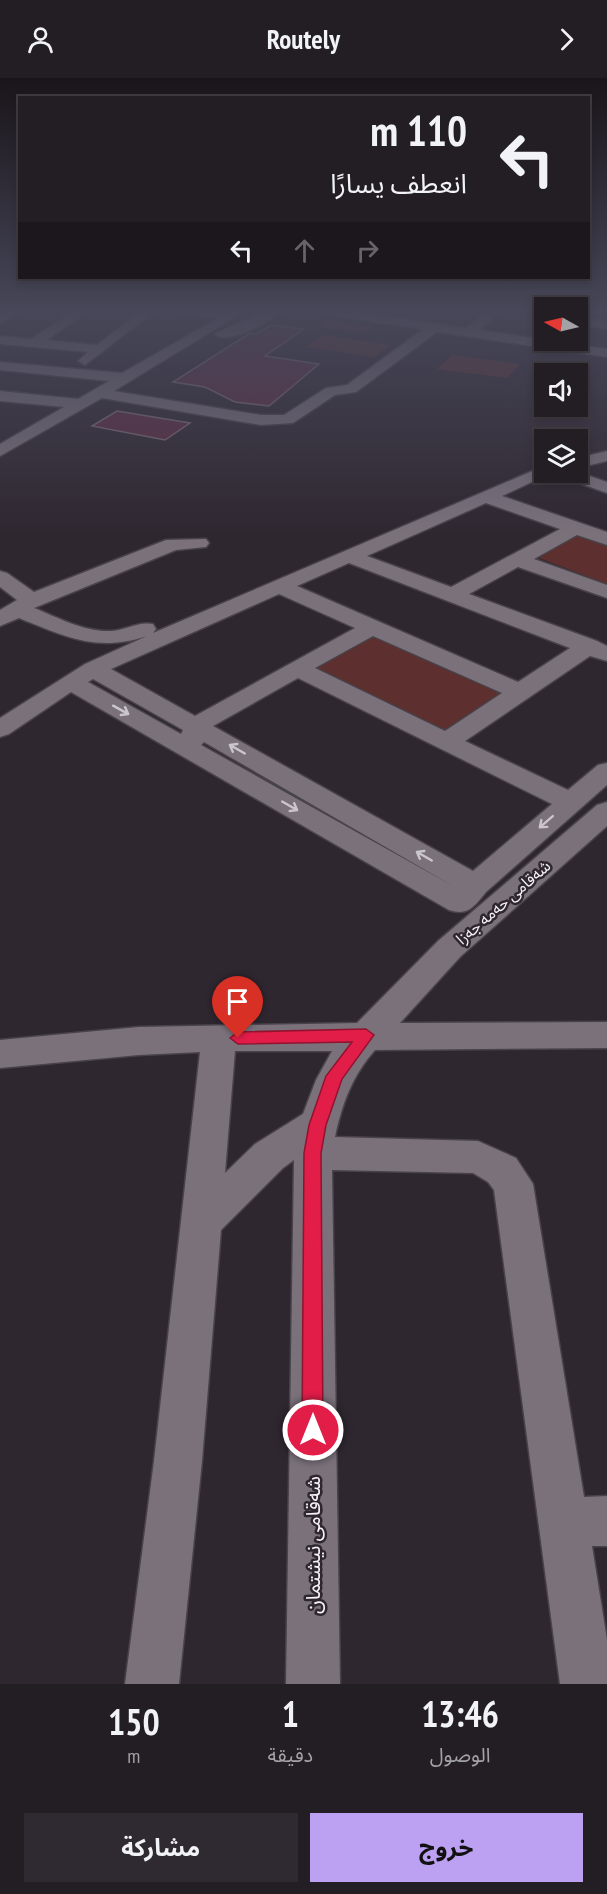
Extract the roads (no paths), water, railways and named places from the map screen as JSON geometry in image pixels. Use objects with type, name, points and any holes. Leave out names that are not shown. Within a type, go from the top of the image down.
[{"type":"street","points":[[0,451],[112,386]]},
{"type":"street","points":[[100,393],[261,420],[287,420],[331,391],[351,389],[355,386]]},
{"type":"street","points":[[0,396],[80,404]]},
{"type":"street","points":[[0,430],[32,432]]},
{"type":"street","points":[[588,461],[607,456]]},
{"type":"street","points":[[0,578],[25,606],[85,635],[107,639],[129,636],[488,480],[506,475],[534,473]]},
{"type":"street","points":[[0,729],[81,675],[534,475]]},
{"type":"street","points":[[588,482],[607,488]]},
{"type":"street","points":[[484,496],[607,539]]},
{"type":"street","points":[[452,595],[576,528]]},
{"type":"street","points":[[0,619],[25,606],[173,544],[199,543]]},
{"type":"street","points":[[349,556],[598,650]]},
{"type":"street","points":[[517,560],[607,592]]},
{"type":"street","points":[[281,586],[522,693]]},
{"type":"street","points":[[195,739],[208,717],[372,627]]},
{"type":"street","points":[[81,675],[92,652],[85,635]]},
{"type":"street","points":[[447,741],[522,693],[598,650]]},
{"type":"street","points":[[298,669],[570,802]]},
{"type":"street","points":[[81,675],[468,894]]},
{"type":"street","name":"شەقامی حەمە جەزا","points":[[448,949],[450,925],[468,894],[607,771]]},
{"type":"street","name":"شەقامی حەمە جەزا","points":[[448,949],[607,811]]},
{"type":"street","name":"شەقامی نیشتمان","points":[[313,1684],[315,1139],[335,1076],[366,1035],[448,949]]},
{"type":"street","points":[[0,1054],[139,1041],[219,1038],[366,1035],[607,1035]]},
{"type":"street","points":[[153,1684],[219,1038]]},
{"type":"street","points":[[201,1223],[269,1156],[315,1139],[478,1157],[495,1164],[508,1176],[514,1192],[584,1522],[587,1684]]}]
